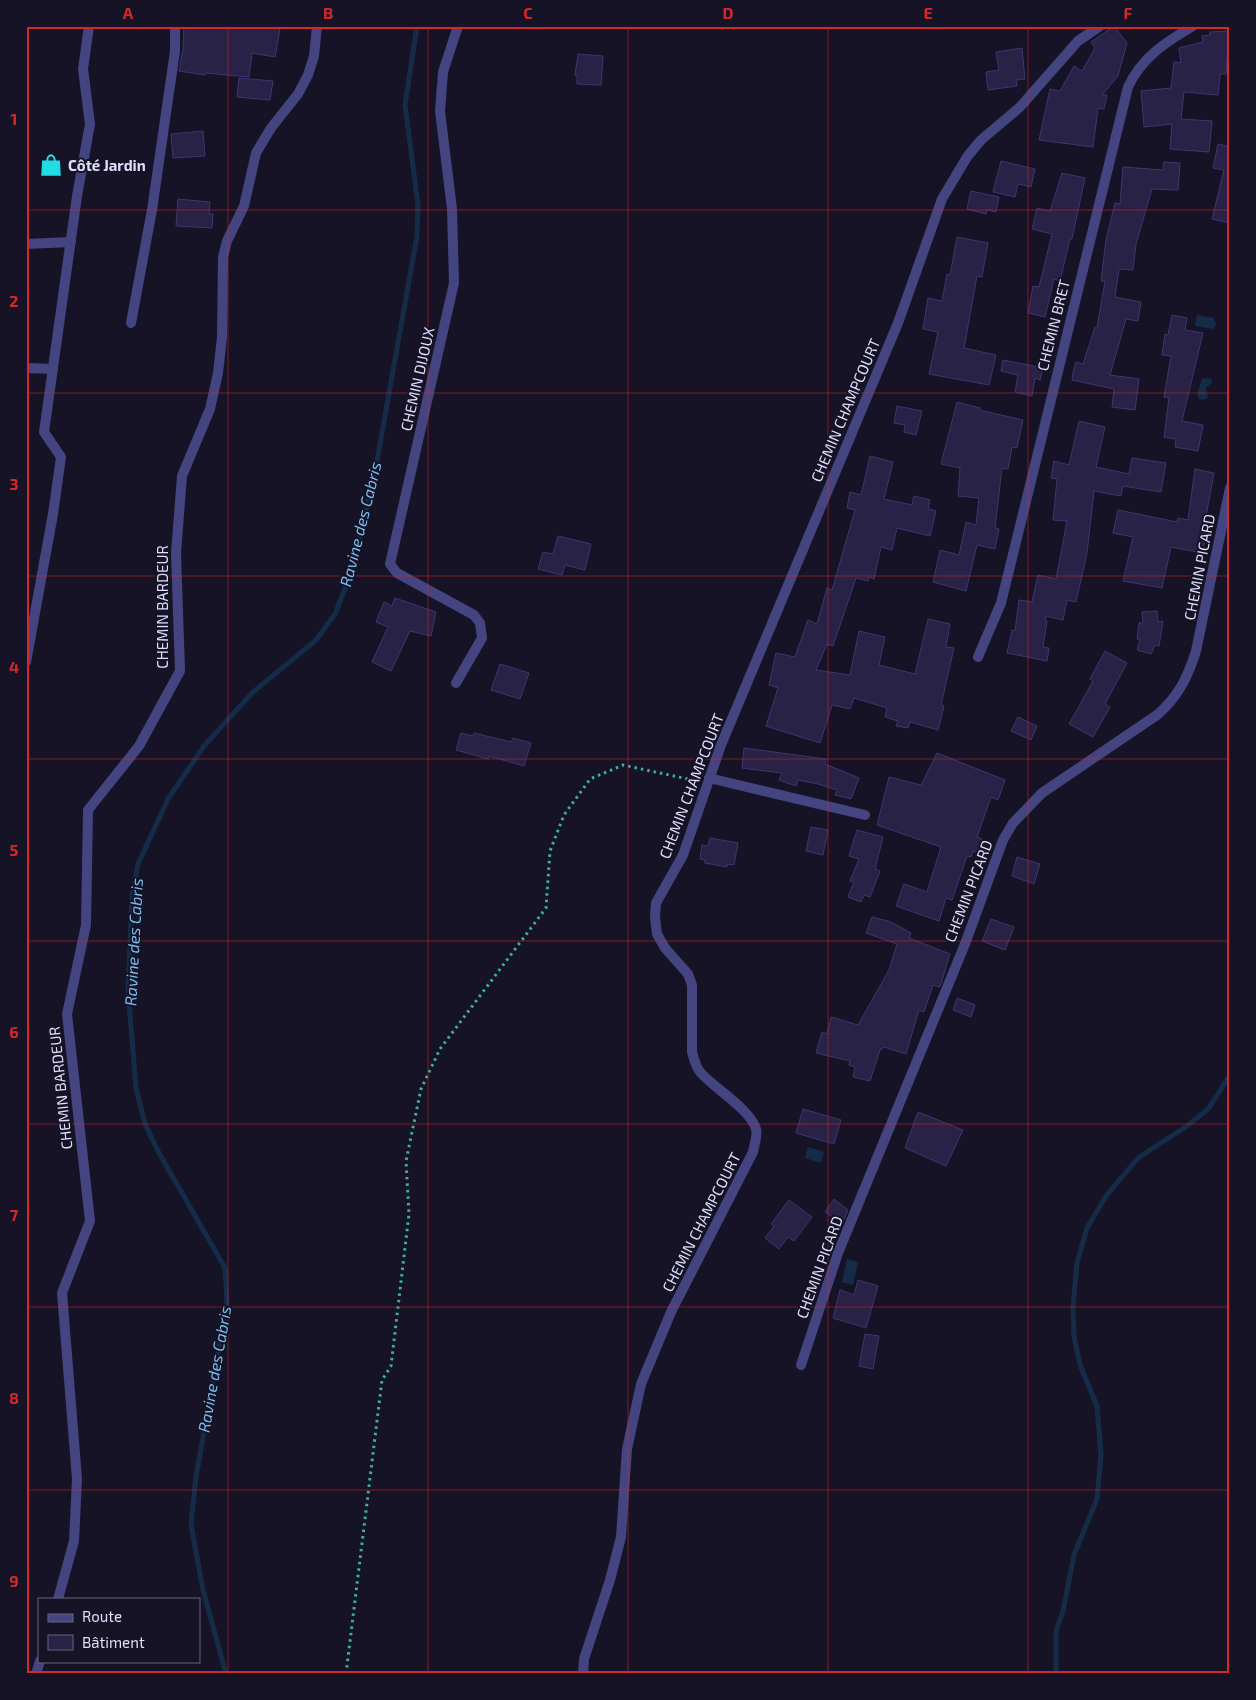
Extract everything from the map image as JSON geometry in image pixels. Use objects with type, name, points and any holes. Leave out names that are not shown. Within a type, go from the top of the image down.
[{"type":"street","points":[[26,662],[53,514],[61,458],[44,432],[90,124],[83,69],[88,26]]},
{"type":"street","points":[[131,324],[152,210],[175,51],[175,26]]},
{"type":"street","name":"CHEMIN BARDEUR","points":[[58,1598],[74,1541],[77,1479],[62,1292],[90,1221],[67,1014],[86,925],[88,810],[139,746],[180,671],[176,553],[182,476],[210,409],[218,373],[222,337],[223,257],[227,241],[244,206],[256,153],[271,128],[298,94],[308,75],[314,56],[317,26]]},
{"type":"street","name":"CHEMIN DIJOUX","points":[[456,683],[482,638],[480,623],[474,615],[397,573],[390,564],[454,283],[452,209],[440,111],[443,72],[458,26]]},
{"type":"street","name":"CHEMIN CHAMPCOURT","points":[[583,1674],[584,1659],[610,1580],[621,1537],[627,1449],[641,1384],[671,1312],[753,1152],[756,1129],[750,1119],[701,1073],[695,1062],[692,1052],[692,985],[688,974],[665,948],[657,934],[656,903],[682,855],[708,780],[898,323],[942,199],[981,140],[1020,107],[1078,42],[1100,26]]},
{"type":"street","name":"CHEMIN BRET","points":[[978,657],[1001,603],[1128,87],[1141,64],[1153,52],[1193,26]]},
{"type":"street","points":[[26,244],[71,242]]},
{"type":"street","points":[[26,368],[53,369]]},
{"type":"street","name":"CHEMIN PICARD","points":[[801,1365],[838,1253],[965,944],[1003,840],[1018,818],[1042,793],[1157,715],[1171,704],[1181,690],[1196,651],[1230,488]]},
{"type":"street","points":[[708,780],[865,815]]},
{"type":"street","points":[[36,1674],[40,1662]]},
{"type":"path","points":[[346,1674],[382,1380],[391,1366],[409,1214],[406,1161],[420,1089],[440,1049],[546,908],[550,850],[564,815],[590,779],[623,765],[708,780]]},
{"type":"water","points":[[1197,315],[1214,318],[1216,325],[1213,329],[1195,326]]},
{"type":"water","points":[[1202,379],[1211,379],[1212,383],[1206,387],[1208,398],[1203,400],[1199,399],[1197,394]]},
{"type":"water","points":[[808,1147],[824,1152],[821,1163],[805,1158]]},
{"type":"water","points":[[847,1259],[858,1262],[853,1285],[842,1282]]},
{"type":"building","points":[[184,26],[260,26],[280,29],[275,57],[252,53],[249,77],[206,73],[205,75],[179,71],[183,49]]},
{"type":"building","points":[[1114,26],[1127,43],[1118,76],[1102,95],[1107,95],[1104,109],[1098,108],[1093,147],[1039,140],[1050,89],[1060,91],[1074,66],[1082,71],[1095,48],[1091,42]]},
{"type":"building","points":[[1230,31],[1230,58],[1227,58],[1226,74],[1220,74],[1218,95],[1184,92],[1181,119],[1212,121],[1209,152],[1170,149],[1172,124],[1144,127],[1141,91],[1171,88],[1174,62],[1181,63],[1179,48],[1203,42],[1202,36],[1210,35],[1210,32]]},
{"type":"building","points":[[1022,48],[1025,79],[1016,80],[1017,86],[988,90],[986,72],[999,70],[996,52]]},
{"type":"building","points":[[578,54],[603,56],[601,85],[577,84],[577,75],[575,75]]},
{"type":"building","points":[[239,78],[273,81],[270,100],[237,97]]},
{"type":"building","points":[[203,131],[205,156],[173,158],[171,134]]},
{"type":"building","points":[[1218,144],[1230,147],[1230,223],[1212,219],[1224,170],[1213,168]]},
{"type":"building","points":[[1001,161],[1035,169],[1031,187],[1018,184],[1015,197],[993,192]]},
{"type":"building","points":[[1164,162],[1180,163],[1178,190],[1152,189],[1136,244],[1133,270],[1119,269],[1115,297],[1141,302],[1138,321],[1126,319],[1110,375],[1139,379],[1135,410],[1112,407],[1114,389],[1072,380],[1073,373],[1076,362],[1083,364],[1095,327],[1097,328],[1105,281],[1101,281],[1106,240],[1115,203],[1120,204],[1123,167],[1163,170]]},
{"type":"building","points":[[1062,173],[1085,178],[1072,239],[1070,239],[1060,281],[1054,279],[1045,317],[1028,313],[1033,286],[1039,287],[1052,234],[1032,229],[1037,208],[1050,211]]},
{"type":"building","points":[[971,191],[999,197],[996,212],[987,210],[986,214],[967,209]]},
{"type":"building","points":[[178,199],[210,202],[209,214],[213,214],[212,228],[176,226]]},
{"type":"building","points":[[957,237],[988,243],[982,277],[977,276],[964,348],[996,355],[989,385],[929,374],[938,332],[923,329],[928,298],[942,301],[947,274],[950,275]]},
{"type":"building","points":[[1172,315],[1187,318],[1185,330],[1203,333],[1182,421],[1203,425],[1198,451],[1175,447],[1176,439],[1164,437],[1169,398],[1164,397],[1171,356],[1162,355],[1165,334],[1168,335]]},
{"type":"building","points":[[1003,360],[1043,368],[1040,380],[1035,378],[1032,396],[1015,392],[1018,375],[1001,371]]},
{"type":"building","points":[[957,402],[980,408],[979,410],[1023,420],[1017,448],[1012,447],[1008,469],[1002,468],[995,528],[999,529],[995,549],[977,545],[966,591],[933,582],[940,550],[959,555],[966,522],[976,525],[979,498],[958,496],[960,468],[941,464]]},
{"type":"building","points":[[897,406],[922,411],[916,435],[904,432],[905,425],[894,423]]},
{"type":"building","points":[[1079,421],[1105,427],[1096,467],[1129,474],[1132,458],[1166,463],[1161,492],[1123,486],[1121,496],[1094,491],[1087,553],[1076,602],[1067,600],[1063,620],[1046,616],[1043,647],[1049,648],[1047,661],[1007,653],[1012,630],[1015,631],[1019,600],[1032,602],[1038,575],[1056,579],[1067,521],[1053,520],[1057,479],[1051,478],[1054,461],[1069,465]]},
{"type":"building","points":[[870,456],[893,462],[884,499],[912,505],[914,496],[930,500],[928,509],[936,511],[930,536],[897,528],[892,550],[881,547],[874,579],[869,577],[868,581],[856,578],[833,646],[827,644],[816,670],[850,675],[859,631],[885,637],[879,665],[915,674],[928,619],[950,624],[946,647],[954,648],[941,705],[944,706],[938,730],[910,722],[908,728],[896,726],[898,721],[885,717],[887,708],[854,698],[850,709],[832,705],[820,743],[766,726],[778,688],[769,685],[776,653],[795,657],[808,620],[817,624],[827,588],[832,590],[855,510],[847,508],[850,492],[861,495]]},
{"type":"building","points":[[1195,469],[1214,473],[1203,532],[1206,532],[1202,553],[1171,547],[1162,588],[1123,581],[1133,537],[1113,533],[1118,510],[1177,522],[1178,518],[1188,520]]},
{"type":"building","points":[[558,536],[591,544],[585,570],[565,565],[562,575],[538,569],[543,552],[553,554]]},
{"type":"building","points":[[395,598],[436,612],[431,636],[410,631],[391,671],[372,662],[388,627],[376,622],[384,602],[392,606]]},
{"type":"building","points":[[1157,611],[1158,622],[1163,621],[1159,646],[1155,645],[1151,654],[1137,650],[1140,639],[1137,639],[1139,623],[1143,622],[1142,612]]},
{"type":"building","points":[[1105,651],[1127,663],[1105,704],[1110,707],[1093,737],[1069,724],[1093,681],[1090,679]]},
{"type":"building","points":[[500,664],[529,673],[520,699],[491,690]]},
{"type":"building","points":[[1018,717],[1037,726],[1031,740],[1011,731]]},
{"type":"building","points":[[461,733],[473,736],[474,733],[511,742],[513,738],[531,743],[524,766],[489,756],[488,759],[456,750]]},
{"type":"building","points":[[744,748],[826,759],[825,764],[859,778],[851,799],[835,795],[837,790],[818,784],[798,780],[796,786],[779,780],[782,773],[742,768]]},
{"type":"building","points":[[937,753],[1005,780],[998,800],[991,797],[977,837],[982,839],[978,853],[973,851],[971,857],[967,856],[952,900],[946,898],[939,921],[896,906],[904,884],[927,892],[941,847],[877,825],[889,777],[921,785]]},
{"type":"building","points":[[811,827],[828,830],[823,855],[806,851]]},
{"type":"building","points":[[857,830],[883,837],[875,869],[880,871],[870,897],[864,895],[861,902],[848,897],[854,882],[850,881],[859,859],[849,856]]},
{"type":"building","points":[[710,838],[738,843],[734,865],[727,864],[727,867],[705,863],[705,860],[700,859],[702,845],[708,846]]},
{"type":"building","points":[[1017,857],[1040,864],[1034,884],[1012,876]]},
{"type":"building","points":[[872,917],[891,922],[911,933],[909,938],[950,954],[940,987],[933,985],[924,1012],[919,1010],[906,1054],[884,1047],[880,1050],[870,1081],[853,1077],[855,1067],[849,1065],[850,1061],[816,1053],[822,1032],[827,1034],[831,1017],[858,1025],[889,970],[897,944],[866,933]]},
{"type":"building","points":[[991,919],[1014,927],[1005,950],[982,941]]},
{"type":"building","points":[[957,998],[975,1005],[971,1017],[953,1010]]},
{"type":"building","points":[[803,1109],[841,1120],[834,1144],[796,1133]]},
{"type":"building","points":[[918,1112],[963,1130],[946,1166],[905,1148]]},
{"type":"building","points":[[834,1199],[848,1210],[842,1224],[825,1212]]},
{"type":"building","points":[[789,1200],[812,1217],[794,1241],[788,1237],[779,1249],[765,1238],[774,1226],[771,1224]]},
{"type":"building","points":[[858,1280],[878,1286],[866,1328],[833,1318],[840,1290],[854,1295]]},
{"type":"building","points":[[865,1334],[879,1336],[873,1369],[859,1366]]},
{"type":"waterway","name":"Ravine des Cabris","points":[[226,1674],[203,1590],[191,1524],[196,1477],[227,1303],[225,1268],[159,1153],[145,1124],[136,1088],[128,990],[132,897],[138,864],[168,799],[204,746],[252,693],[316,640],[335,614],[351,573],[375,472],[417,236],[418,205],[405,105],[417,26]]},
{"type":"waterway","points":[[1056,1674],[1056,1631],[1063,1611],[1074,1555],[1097,1499],[1101,1455],[1097,1406],[1080,1365],[1074,1336],[1073,1307],[1077,1263],[1087,1228],[1106,1196],[1138,1158],[1187,1126],[1208,1109],[1230,1075]]},
{"type":"place","name":"Côté Jardin","points":[[51,165]]}]
